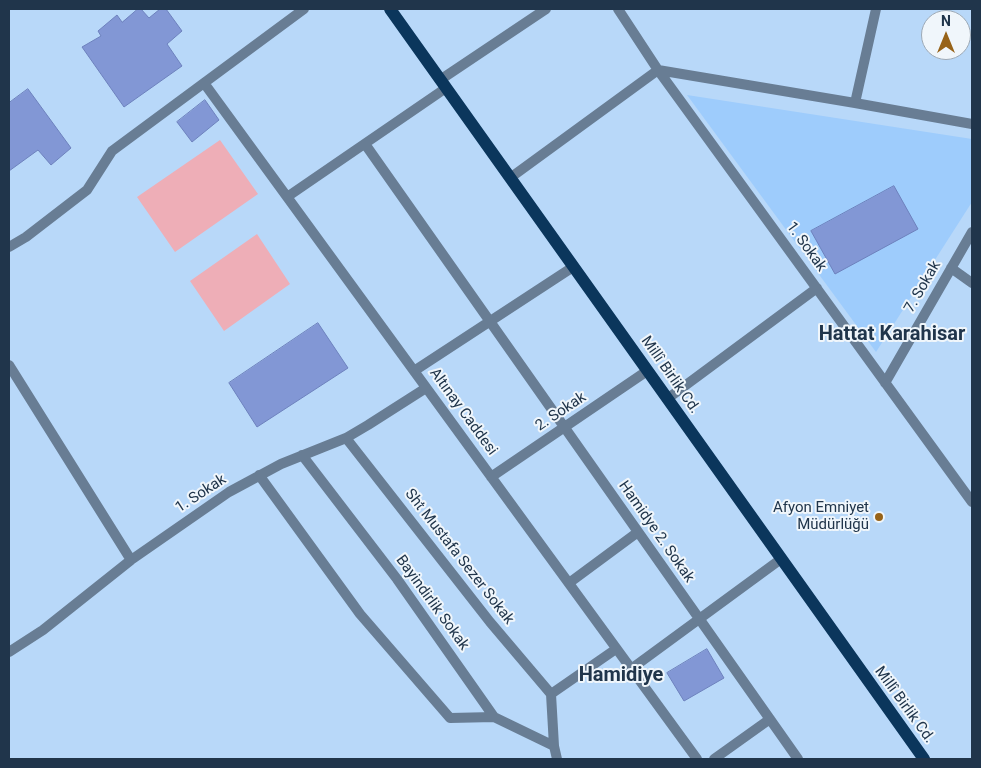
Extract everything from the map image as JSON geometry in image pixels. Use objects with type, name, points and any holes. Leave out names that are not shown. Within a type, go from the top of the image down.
[{"type":"main road","name":"Millî Birlik Cd.","points":[[390,9],[924,759]]},
{"type":"street","points":[[9,247],[26,237],[87,190],[112,151],[304,9]]},
{"type":"street","points":[[287,197],[365,144],[546,9]]},
{"type":"street","name":"1. Sokak","points":[[618,9],[658,70],[972,502]]},
{"type":"street","points":[[854,103],[876,9]]},
{"type":"street","points":[[510,178],[658,70],[972,124]]},
{"type":"street","name":"Altınay Caddesi","points":[[204,83],[697,759]]},
{"type":"street","name":"Hamidye 2. Sokak","points":[[365,144],[798,759]]},
{"type":"street","name":"7. Sokak","points":[[885,383],[972,232]]},
{"type":"street","points":[[414,371],[573,267]]},
{"type":"street","points":[[951,268],[972,283]]},
{"type":"street","points":[[666,399],[818,288]]},
{"type":"street","points":[[9,365],[131,560]]},
{"type":"street","name":"2. Sokak","points":[[491,477],[647,371]]},
{"type":"street","name":"1. Sokak","points":[[9,652],[43,630],[131,560],[193,516],[259,475],[302,455],[346,438],[426,388]]},
{"type":"street","name":"Sht Mustafa Sezer Sokak","points":[[346,438],[484,614],[551,694]]},
{"type":"street","name":"Bayindirlik Sokak","points":[[302,455],[397,579],[494,717],[554,746]]},
{"type":"street","points":[[259,475],[360,614],[450,718],[494,717]]},
{"type":"street","points":[[568,583],[638,532]]},
{"type":"street","points":[[631,669],[781,559]]},
{"type":"street","points":[[558,759],[554,746],[551,694],[616,648]]},
{"type":"street","points":[[714,759],[770,719]]},
{"type":"shaded area","points":[[687,95],[972,139],[972,202],[876,352]]},
{"type":"shaded area","points":[[220,140],[258,194],[175,252],[137,197]]},
{"type":"shaded area","points":[[257,234],[290,284],[224,331],[190,281]]},
{"type":"building","points":[[138,9],[141,9],[149,18],[160,9],[166,9],[182,31],[167,44],[182,66],[124,107],[82,47],[101,36],[98,31],[117,15],[122,22]]},
{"type":"building","points":[[28,89],[71,148],[51,165],[38,150],[9,171],[9,103]]},
{"type":"building","points":[[205,100],[219,120],[192,142],[177,122]]},
{"type":"building","points":[[894,186],[918,229],[835,274],[811,231]]},
{"type":"building","points":[[318,323],[348,368],[257,427],[229,383]]},
{"type":"building","points":[[707,649],[724,678],[684,701],[667,673]]},
{"type":"place","name":"Afyon Emniyet Müdürlüğü","points":[[879,517]]},
{"type":"district","name":"Hattat Karahisar","points":[[892,335]]},
{"type":"district","name":"Hamidiye","points":[[621,676]]}]
